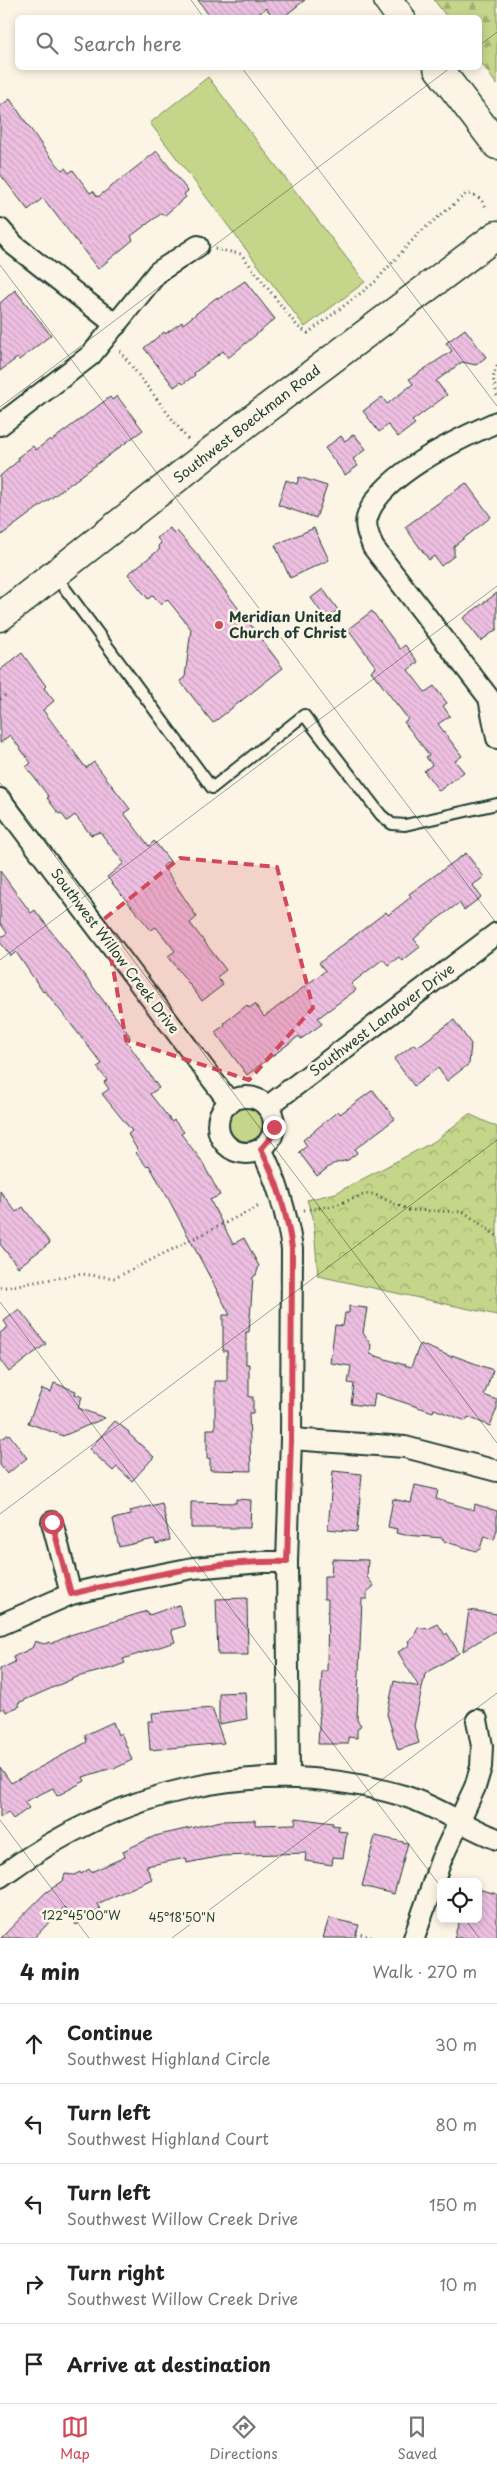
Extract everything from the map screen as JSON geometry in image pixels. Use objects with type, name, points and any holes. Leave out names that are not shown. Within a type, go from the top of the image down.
[{"type":"main road","points":[[388,0],[399,15]]},
{"type":"main road","points":[[440,70],[497,145]]},
{"type":"main road","name":"Southwest Boeckman Road","points":[[0,617],[202,458],[497,234]]},
{"type":"street","points":[[0,229],[14,245],[116,325]]},
{"type":"street","points":[[0,425],[91,355],[158,272],[198,246]]},
{"type":"street","points":[[497,422],[436,452],[395,480],[382,491],[366,519],[366,529],[373,547],[493,696],[497,738]]},
{"type":"street","name":"Southwest Willow Creek Drive","points":[[0,799],[230,1103]]},
{"type":"street","name":"Southwest Landover Drive","points":[[267,1107],[497,933]]},
{"type":"street","points":[[247,1097],[256,1099],[267,1107],[274,1119],[274,1127],[272,1136],[261,1149],[243,1153],[234,1150],[221,1137],[219,1118],[230,1103],[247,1097]]},
{"type":"street","points":[[261,1149],[277,1185],[289,1228],[292,1248],[291,1439],[287,1562],[289,1777]]},
{"type":"street","points":[[291,1439],[405,1447],[497,1470]]},
{"type":"street","points":[[52,1522],[71,1594]]},
{"type":"street","points":[[0,1625],[71,1594],[193,1568],[263,1562],[287,1562]]},
{"type":"street","points":[[414,1938],[441,1860],[459,1822],[481,1767],[482,1746],[477,1720]]},
{"type":"street","points":[[0,1877],[22,1860],[81,1825],[141,1801],[206,1784],[289,1777],[348,1783],[396,1794],[428,1805],[459,1822],[497,1839]]},
{"type":"lane","points":[[54,574],[212,788],[304,715],[381,815],[392,824],[405,825],[497,804]]},
{"type":"path","points":[[198,246],[241,254],[298,327],[308,333],[374,283],[419,233],[466,194],[471,193],[479,198],[486,208]]},
{"type":"path","points":[[119,350],[202,458]]},
{"type":"path","points":[[497,366],[494,378],[497,396]]},
{"type":"path","points":[[0,699],[6,695]]},
{"type":"path","points":[[300,1210],[332,1206],[366,1194],[373,1194],[409,1210],[464,1212],[497,1236]]},
{"type":"path","points":[[0,1288],[81,1274],[115,1278],[259,1206]]},
{"type":"path","points":[[356,1933],[374,1938]]},
{"type":"highlighted area","points":[[180,858],[277,867],[313,1008],[249,1080],[126,1040],[104,919]]},
{"type":"green space","points":[[434,0],[497,0],[497,85],[482,64],[482,15],[445,15]]},
{"type":"green space","points":[[208,77],[365,282],[305,327],[150,123]]},
{"type":"green space","points":[[246,1107],[258,1112],[263,1124],[258,1136],[246,1141],[234,1136],[229,1124],[234,1112]]},
{"type":"green space","points":[[469,1114],[497,1127],[497,1315],[318,1276],[313,1217],[307,1200],[336,1193],[435,1141]]},
{"type":"building","points":[[198,0],[305,0],[286,15],[272,15],[266,8],[258,15],[209,15]]},
{"type":"building","points":[[10,99],[45,150],[62,170],[65,168],[69,173],[73,170],[90,193],[93,191],[98,197],[157,151],[188,191],[184,194],[186,197],[164,216],[162,213],[131,236],[133,240],[98,269],[43,198],[28,210],[0,174],[0,106]]},
{"type":"building","points":[[245,281],[275,319],[228,358],[223,351],[183,384],[181,382],[174,387],[144,348],[164,332],[165,334],[182,322],[183,324],[217,297],[218,299]]},
{"type":"building","points":[[15,290],[51,335],[19,360],[17,358],[0,371],[0,303]]},
{"type":"building","points":[[465,329],[486,357],[476,365],[462,362],[436,381],[447,395],[412,421],[415,424],[398,437],[388,425],[379,432],[363,411],[382,397],[387,404],[413,384],[409,379],[452,351],[446,343]]},
{"type":"building","points":[[117,396],[143,430],[0,536],[0,476],[19,460],[18,457],[33,446],[36,450],[110,397],[112,400]]},
{"type":"building","points":[[354,434],[366,449],[353,459],[358,466],[345,475],[325,448],[341,436],[345,441]]},
{"type":"building","points":[[299,477],[327,486],[316,518],[278,505],[286,480],[297,484]]},
{"type":"building","points":[[466,483],[491,517],[454,546],[454,556],[441,566],[434,556],[429,560],[405,527]]},
{"type":"building","name":"Meridian United Church of Christ","points":[[170,528],[174,534],[177,531],[202,560],[283,668],[213,723],[180,681],[185,677],[191,629],[167,599],[161,605],[153,595],[148,599],[128,574],[160,549],[158,546],[161,543],[157,538]]},
{"type":"building","points":[[314,528],[329,560],[290,578],[275,545]]},
{"type":"building","points":[[323,589],[338,610],[326,619],[311,598]]},
{"type":"building","points":[[497,593],[497,629],[481,641],[463,618]]},
{"type":"building","points":[[372,611],[400,649],[405,645],[418,662],[408,670],[425,692],[434,686],[447,703],[443,706],[450,716],[438,724],[462,756],[455,761],[464,772],[439,791],[424,771],[432,765],[426,757],[429,755],[404,722],[408,719],[371,671],[376,667],[348,629]]},
{"type":"building","points":[[22,653],[46,686],[44,688],[54,701],[43,710],[86,768],[94,762],[130,809],[124,813],[149,846],[154,841],[170,861],[163,866],[197,917],[190,923],[226,970],[217,977],[223,985],[202,1001],[168,956],[175,951],[156,927],[151,930],[107,877],[124,863],[100,832],[91,835],[75,815],[67,821],[61,813],[59,814],[47,798],[49,797],[26,767],[31,763],[10,735],[0,743],[0,670]]},
{"type":"building","points":[[466,853],[484,877],[473,885],[481,897],[464,910],[459,903],[432,923],[414,939],[420,947],[402,961],[399,957],[388,965],[383,959],[351,984],[356,990],[318,1018],[322,1024],[301,1039],[299,1036],[247,1075],[215,1032],[247,1005],[249,1008],[255,1004],[264,1017],[325,971],[319,963],[386,912],[388,915],[411,897],[409,894]]},
{"type":"building","points":[[0,871],[31,913],[35,910],[130,1036],[125,1039],[159,1088],[150,1094],[172,1122],[174,1120],[184,1132],[181,1134],[201,1160],[220,1195],[210,1200],[233,1244],[244,1238],[259,1266],[256,1275],[253,1277],[249,1332],[246,1332],[246,1364],[249,1364],[249,1397],[253,1397],[253,1413],[249,1413],[251,1471],[210,1470],[210,1458],[207,1459],[207,1429],[215,1429],[215,1381],[227,1381],[227,1351],[223,1351],[223,1315],[230,1315],[149,1165],[147,1167],[136,1153],[138,1151],[128,1134],[132,1131],[102,1094],[109,1089],[104,1082],[107,1080],[97,1067],[102,1064],[45,991],[43,992],[16,952],[11,956],[0,942],[0,938],[7,933],[0,923]]},
{"type":"building","points":[[454,1020],[471,1044],[469,1064],[447,1081],[438,1068],[414,1086],[394,1059],[414,1044],[417,1047]]},
{"type":"building","points":[[373,1090],[395,1119],[355,1149],[357,1153],[348,1160],[333,1164],[317,1176],[299,1152],[307,1146],[303,1140],[338,1111],[340,1114]]},
{"type":"building","points":[[0,1191],[16,1212],[23,1207],[50,1243],[18,1267],[0,1244]]},
{"type":"building","points":[[349,1306],[367,1308],[363,1333],[371,1345],[370,1354],[411,1367],[420,1344],[452,1357],[452,1355],[493,1370],[484,1395],[497,1400],[497,1408],[490,1426],[468,1417],[466,1421],[434,1409],[433,1412],[375,1393],[373,1407],[351,1404],[354,1384],[348,1383],[351,1366],[330,1363],[335,1325],[343,1326],[345,1313],[349,1313]]},
{"type":"building","points":[[19,1309],[46,1344],[9,1372],[0,1360],[0,1333],[8,1327],[4,1321]]},
{"type":"building","points":[[54,1383],[76,1391],[75,1394],[82,1397],[78,1408],[105,1418],[63,1436],[28,1423],[42,1389],[51,1392]]},
{"type":"building","points":[[115,1421],[154,1457],[132,1481],[117,1467],[113,1471],[89,1449]]},
{"type":"building","points":[[9,1434],[27,1458],[7,1474],[0,1465],[0,1440]]},
{"type":"building","points":[[333,1471],[362,1474],[357,1532],[328,1529]]},
{"type":"building","points":[[415,1485],[438,1490],[436,1499],[474,1510],[475,1504],[497,1511],[497,1530],[494,1540],[484,1536],[480,1549],[476,1551],[443,1541],[443,1538],[396,1533],[397,1529],[388,1527],[393,1499],[411,1503]]},
{"type":"building","points":[[236,1499],[251,1500],[250,1528],[191,1528],[191,1502],[236,1503]]},
{"type":"building","points":[[162,1503],[170,1540],[156,1544],[154,1539],[119,1547],[113,1519],[131,1515],[130,1511]]},
{"type":"building","points":[[332,1559],[368,1560],[367,1577],[374,1586],[367,1592],[367,1599],[362,1599],[357,1720],[361,1725],[357,1730],[357,1738],[348,1737],[348,1744],[318,1744],[322,1671],[327,1671],[328,1599],[324,1599],[324,1576],[331,1576]]},
{"type":"building","points":[[247,1598],[248,1655],[218,1655],[216,1599]]},
{"type":"building","points":[[179,1605],[185,1626],[171,1630],[175,1642],[123,1659],[125,1663],[112,1668],[77,1677],[18,1703],[20,1706],[6,1712],[4,1708],[0,1710],[0,1669],[15,1662],[13,1657],[32,1648],[35,1641],[44,1644],[50,1642],[51,1644],[70,1635],[147,1611],[149,1615]]},
{"type":"building","points":[[469,1610],[497,1614],[497,1630],[463,1651]]},
{"type":"building","points":[[438,1624],[445,1635],[447,1633],[459,1653],[425,1674],[414,1726],[419,1743],[398,1750],[387,1714],[394,1681],[419,1687],[398,1652],[410,1645],[408,1641],[414,1637],[418,1627],[428,1629]]},
{"type":"building","points":[[245,1692],[247,1719],[219,1724],[219,1693]]},
{"type":"building","points":[[212,1708],[224,1743],[150,1750],[148,1721],[153,1721],[152,1713]]},
{"type":"building","points":[[113,1722],[118,1735],[121,1733],[132,1760],[114,1769],[83,1777],[85,1781],[57,1796],[53,1788],[24,1802],[29,1808],[13,1819],[8,1812],[0,1818],[0,1767],[11,1783],[87,1742],[85,1735]]},
{"type":"building","points":[[296,1818],[333,1823],[332,1825],[339,1826],[338,1831],[347,1832],[343,1858],[333,1857],[332,1865],[305,1861],[306,1853],[222,1856],[187,1863],[186,1858],[146,1866],[152,1879],[97,1904],[100,1909],[76,1925],[64,1907],[34,1938],[1,1938],[45,1893],[63,1881],[65,1874],[74,1875],[80,1872],[81,1874],[89,1869],[91,1872],[125,1857],[123,1851],[155,1836],[221,1821],[255,1820],[255,1825],[295,1824]]},
{"type":"building","points":[[375,1836],[408,1843],[394,1894],[362,1886]]},
{"type":"building","points":[[482,1890],[497,1894],[497,1938],[454,1938],[459,1923],[482,1923]]},
{"type":"building","points":[[329,1918],[359,1925],[355,1938],[323,1938]]},
{"type":"place","name":"Meridian United Church of Christ","points":[[219,625]]},
{"type":"route","points":[[52,1522],[71,1594],[193,1568],[263,1562],[287,1562],[291,1439],[292,1248],[284,1207],[277,1185],[261,1149],[268,1144],[274,1127]]}]
